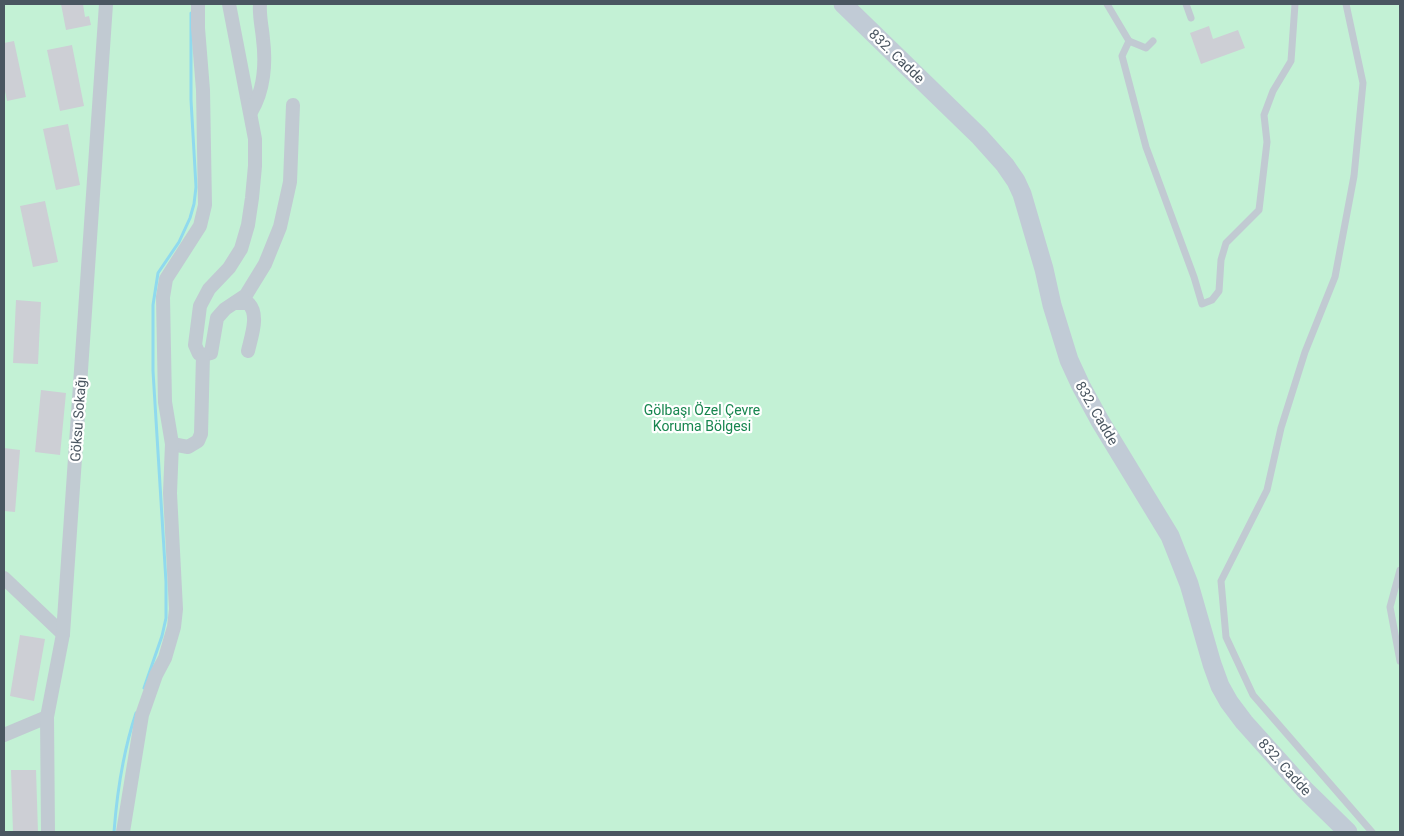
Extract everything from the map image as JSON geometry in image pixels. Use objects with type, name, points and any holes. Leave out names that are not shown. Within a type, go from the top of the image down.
[{"type":"street","name":"Göksu Sokağı","points":[[48,832],[46,717],[63,634],[106,4]]},
{"type":"street","points":[[123,832],[142,715],[156,675],[165,658],[174,627],[176,609],[170,493],[172,444],[165,402],[163,297],[166,279],[200,226],[205,205],[203,90],[198,4]]},
{"type":"street","points":[[229,4],[251,112],[255,139],[255,166],[248,225],[241,249],[229,268],[209,289],[200,306],[195,345],[199,354],[211,353],[217,318],[225,308],[246,295],[269,256],[280,226],[290,182],[293,105]]},
{"type":"street","points":[[251,112],[260,92],[264,66],[263,38],[259,19],[260,4]]},
{"type":"street","name":"832. Cadde","points":[[843,4],[979,136],[1000,159],[1016,181],[1027,210],[1052,305],[1069,360],[1096,414],[1170,536],[1189,584],[1220,686],[1244,722],[1305,790],[1348,832]]},
{"type":"street","points":[[235,303],[248,303],[252,306],[254,313],[248,351]]},
{"type":"street","points":[[172,444],[188,447],[198,441],[201,434],[204,355]]},
{"type":"street","points":[[4,578],[63,634]]},
{"type":"street","points":[[4,735],[46,717]]},
{"type":"lane","points":[[1107,4],[1129,41],[1146,48],[1153,41]]},
{"type":"lane","points":[[1186,4],[1191,18]]},
{"type":"lane","points":[[1129,41],[1122,56],[1146,147],[1194,277],[1202,304],[1212,300],[1219,291],[1221,260],[1226,243],[1259,210],[1267,142],[1264,114],[1273,91],[1290,61],[1295,4]]},
{"type":"lane","points":[[1346,4],[1363,82],[1354,176],[1335,277],[1305,352],[1281,428],[1267,490],[1221,581],[1226,637],[1253,695],[1372,832]]},
{"type":"lane","points":[[1400,570],[1390,607],[1400,661]]},
{"type":"green space","name":"Gölbaşı Özel Çevre Koruma Bölgesi","points":[[4,4],[1400,4],[1400,832],[4,832]]},
{"type":"building","points":[[61,4],[83,4],[85,17],[89,16],[91,25],[66,30]]},
{"type":"building","points":[[1209,26],[1213,39],[1238,30],[1245,48],[1201,64],[1190,33]]},
{"type":"building","points":[[14,41],[26,97],[7,101],[4,86],[4,43]]},
{"type":"building","points":[[72,45],[84,106],[60,111],[47,50]]},
{"type":"building","points":[[68,124],[80,185],[56,190],[43,129]]},
{"type":"building","points":[[45,201],[58,262],[33,267],[20,206]]},
{"type":"building","points":[[16,300],[41,302],[38,364],[13,363]]},
{"type":"building","points":[[41,390],[66,393],[60,455],[35,452]]},
{"type":"building","points":[[4,448],[20,450],[15,512],[4,511]]},
{"type":"building","points":[[20,635],[45,639],[34,701],[10,696]]},
{"type":"building","points":[[11,770],[36,770],[38,832],[13,832]]},
{"type":"waterway","points":[[144,688],[162,636],[166,618],[166,582],[153,371],[153,305],[158,273],[179,242],[194,204],[196,187],[191,100],[191,13]]},
{"type":"waterway","points":[[114,832],[121,772],[136,713]]}]
